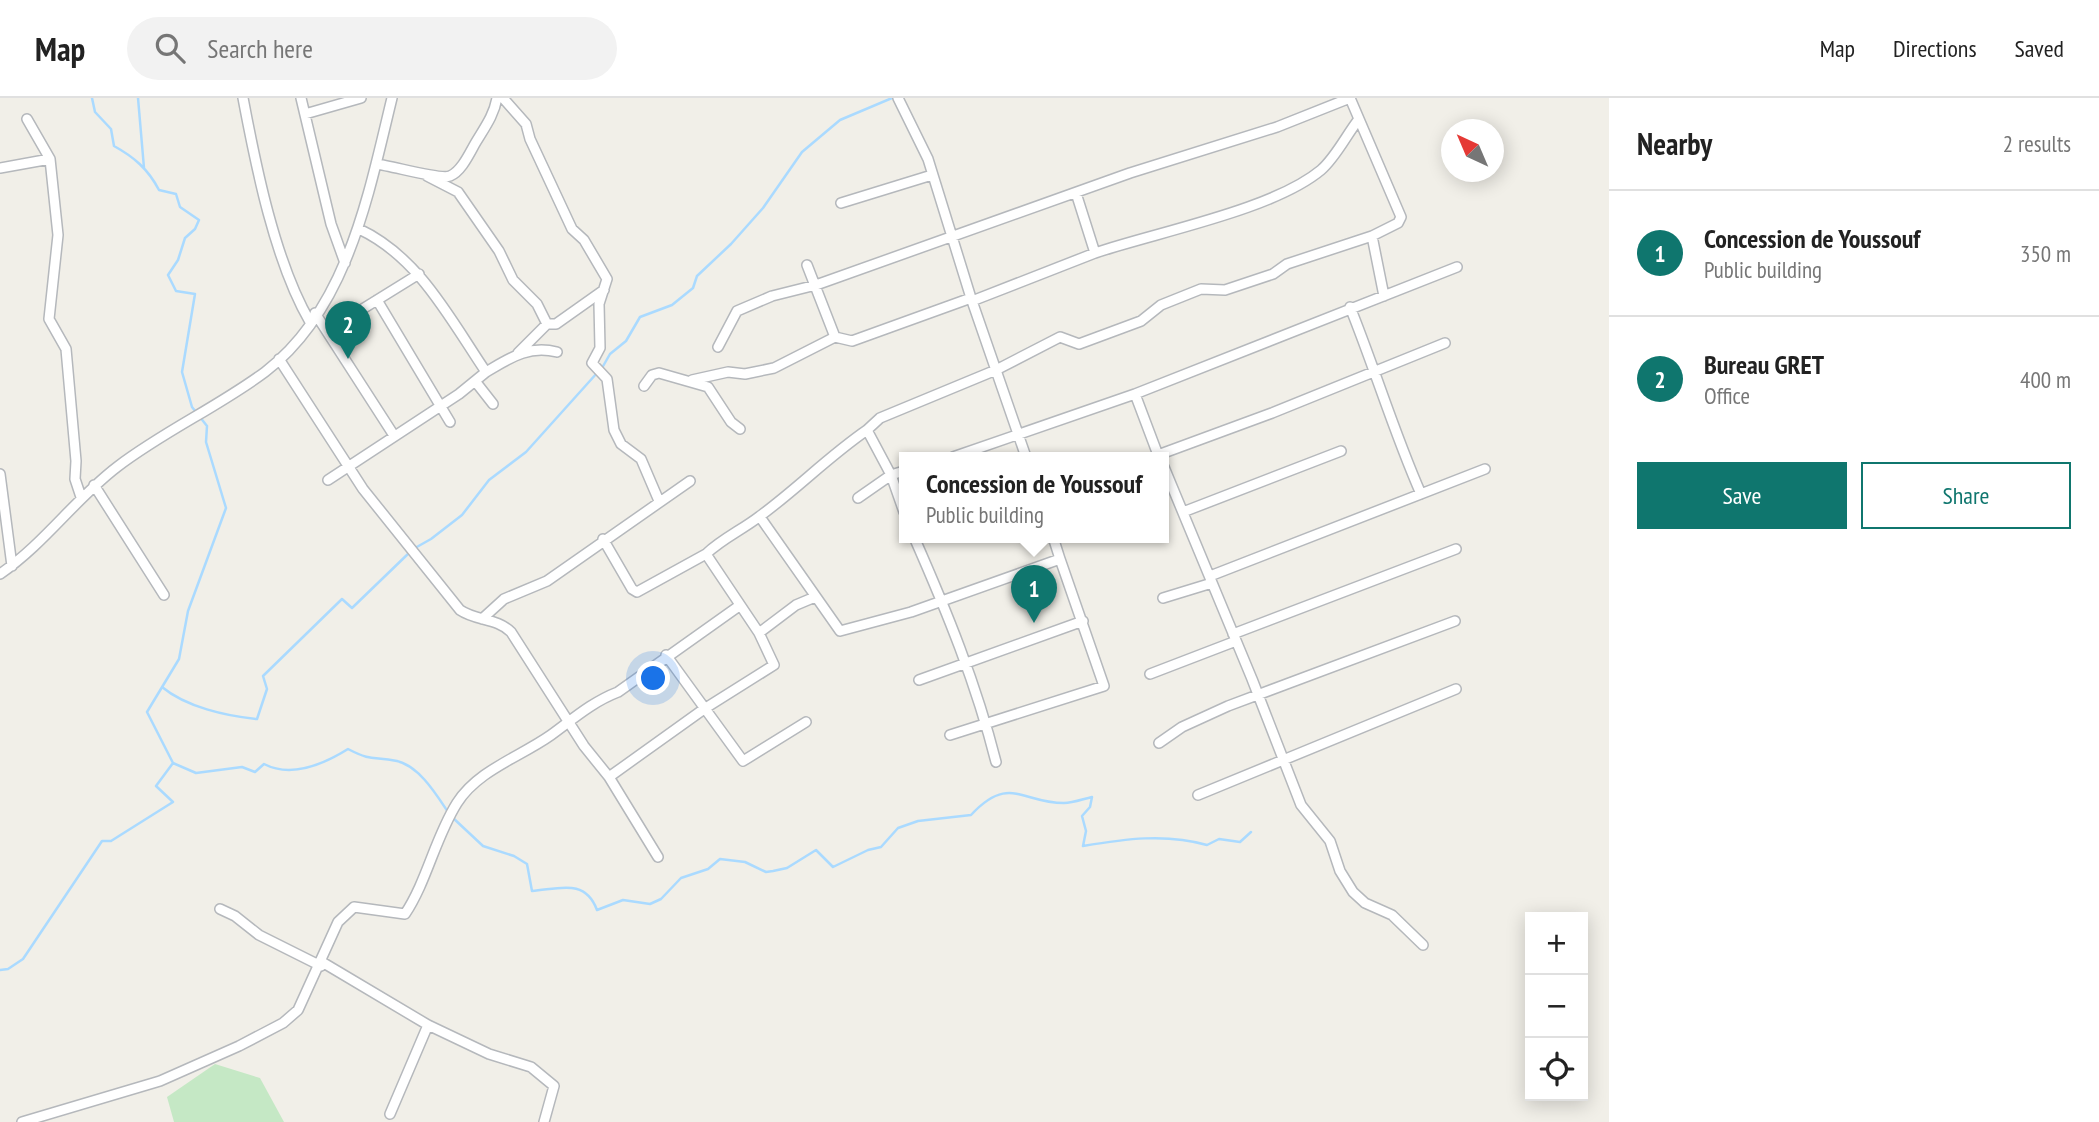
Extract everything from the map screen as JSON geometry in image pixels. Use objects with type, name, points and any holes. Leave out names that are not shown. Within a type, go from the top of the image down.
[{"type":"street","points":[[243,98],[270,217],[299,304],[310,322]]},
{"type":"street","points":[[301,98],[331,224],[345,263]]},
{"type":"street","points":[[306,114],[362,98]]},
{"type":"street","points":[[0,574],[12,566],[93,485],[129,458],[198,415],[279,359],[310,322],[345,263],[359,229],[392,98]]},
{"type":"street","points":[[427,176],[450,177],[460,169],[495,111],[497,98]]},
{"type":"street","points":[[503,98],[526,124],[530,139],[572,229],[584,240],[607,279],[599,304],[600,348],[592,363],[607,379],[614,430],[621,443],[640,459],[659,501]]},
{"type":"street","points":[[603,539],[632,589],[637,592],[706,554],[732,533],[760,517],[833,454],[880,418],[996,370],[1060,337],[1079,344],[1141,321],[1161,306],[1201,289],[1225,290],[1273,274],[1287,264],[1372,236],[1398,223],[1401,217],[1350,98],[1277,127],[1130,173],[816,285],[772,296],[737,311],[718,347]]},
{"type":"street","points":[[898,99],[928,159],[950,236],[1024,452]]},
{"type":"street","points":[[692,380],[728,372],[745,374],[774,368],[835,337],[852,341],[1095,253],[1153,233],[1182,228],[1303,183],[1324,167],[1359,118]]},
{"type":"street","points":[[27,119],[50,159],[58,235],[49,319],[66,349],[76,461],[75,479],[81,497]]},
{"type":"street","points":[[0,168],[50,159]]},
{"type":"street","points":[[376,164],[401,167],[427,176],[458,192],[499,251],[513,279],[537,304],[547,324]]},
{"type":"street","points":[[841,203],[932,175]]},
{"type":"street","points":[[1076,193],[1095,253]]},
{"type":"street","points":[[359,229],[383,240],[419,274],[485,372]]},
{"type":"street","points":[[1372,236],[1384,296]]},
{"type":"street","points":[[807,265],[835,337]]},
{"type":"street","points":[[966,452],[1135,394],[1457,267]]},
{"type":"street","points":[[327,331],[419,274]]},
{"type":"street","points":[[328,480],[485,372],[518,353],[547,324],[556,324],[604,289]]},
{"type":"street","points":[[377,300],[450,422]]},
{"type":"street","points":[[1350,307],[1376,371],[1396,437],[1421,494]]},
{"type":"street","points":[[316,313],[393,434]]},
{"type":"street","points":[[1167,452],[1445,343]]},
{"type":"street","points":[[518,353],[541,348],[557,352]]},
{"type":"street","points":[[279,359],[348,466],[460,610],[498,622],[511,632],[570,720],[584,746],[609,777],[658,857]]},
{"type":"street","points":[[643,386],[652,375],[659,373],[692,380],[708,387],[731,422],[740,429]]},
{"type":"street","points":[[475,381],[493,404]]},
{"type":"street","points":[[1135,394],[1156,452]]},
{"type":"street","points":[[867,430],[899,496]]},
{"type":"street","points":[[1183,512],[1341,452]]},
{"type":"street","points":[[1163,598],[1485,469]]},
{"type":"street","points":[[858,498],[891,475],[899,473]]},
{"type":"street","points":[[0,474],[12,566]]},
{"type":"street","points":[[1169,479],[1301,805],[1331,841],[1340,872],[1353,892],[1365,903],[1392,915],[1423,945]]},
{"type":"street","points":[[482,619],[505,600],[547,580],[690,481]]},
{"type":"street","points":[[93,485],[164,595]]},
{"type":"street","points":[[760,517],[840,631],[885,620],[1060,559]]},
{"type":"street","points":[[917,543],[967,661],[996,762]]},
{"type":"street","points":[[950,735],[1104,686],[1055,543]]},
{"type":"street","points":[[1150,674],[1234,637],[1456,549]]},
{"type":"street","points":[[609,777],[704,709],[774,666],[760,634],[706,554]]},
{"type":"street","points":[[760,634],[796,605],[815,597]]},
{"type":"street","points":[[22,1122],[160,1081],[239,1046],[298,1010],[322,964],[338,922],[354,907],[405,914],[450,815],[467,791],[489,771],[602,698],[618,692],[666,655],[739,606]]},
{"type":"street","points":[[919,680],[1083,621]]},
{"type":"street","points":[[1159,743],[1182,727],[1258,694],[1455,621]]},
{"type":"street","points":[[666,655],[743,761],[806,722]]},
{"type":"street","points":[[1198,796],[1456,689]]},
{"type":"street","points":[[220,909],[235,916],[259,935],[322,964],[428,1025],[489,1054],[531,1067],[554,1086],[544,1122]]},
{"type":"street","points":[[390,1114],[428,1025]]},
{"type":"green space","points":[[215,1064],[260,1078],[284,1122],[174,1122],[167,1097]]},
{"type":"waterway","points":[[0,970],[8,969],[23,959],[102,841],[111,841],[173,802],[156,786],[173,763],[147,712],[179,659],[188,611],[226,508],[206,442],[207,426],[192,407],[182,372],[195,294],[176,291],[168,275],[178,260],[185,238],[195,229],[199,220],[180,207],[176,194],[159,190],[140,164],[114,146],[111,129],[95,112],[92,98]]},
{"type":"waterway","points":[[138,98],[144,168]]},
{"type":"waterway","points":[[602,368],[610,354],[626,341],[640,317],[672,305],[693,288],[697,276],[731,244],[763,208],[802,152],[840,120],[892,98]]},
{"type":"waterway","points":[[415,548],[462,515],[489,480],[526,452],[597,373]]},
{"type":"waterway","points":[[162,687],[183,700],[207,709],[257,719],[267,689],[263,676],[342,599],[352,608],[410,552]]},
{"type":"waterway","points":[[173,763],[196,773],[242,767],[255,772],[264,764],[285,770],[318,764],[348,749],[368,757],[397,761],[413,769],[448,812]]},
{"type":"waterway","points":[[452,817],[483,846],[514,856],[527,864],[532,891],[578,889],[586,893],[597,910],[623,900],[650,904],[661,899],[681,878],[708,869],[720,859],[745,862],[766,872],[787,868],[816,850],[833,867],[868,850],[881,847],[898,828],[918,821],[971,815],[984,803],[1006,793],[1064,803],[1092,797],[1090,807],[1082,816],[1086,831],[1083,846],[1129,839],[1161,838],[1207,845],[1219,839],[1240,842],[1251,832]]},
{"type":"place","name":"Bureau GRET","points":[[348,359]]},
{"type":"place","name":"Concession de Youssouf","points":[[1034,623]]}]
